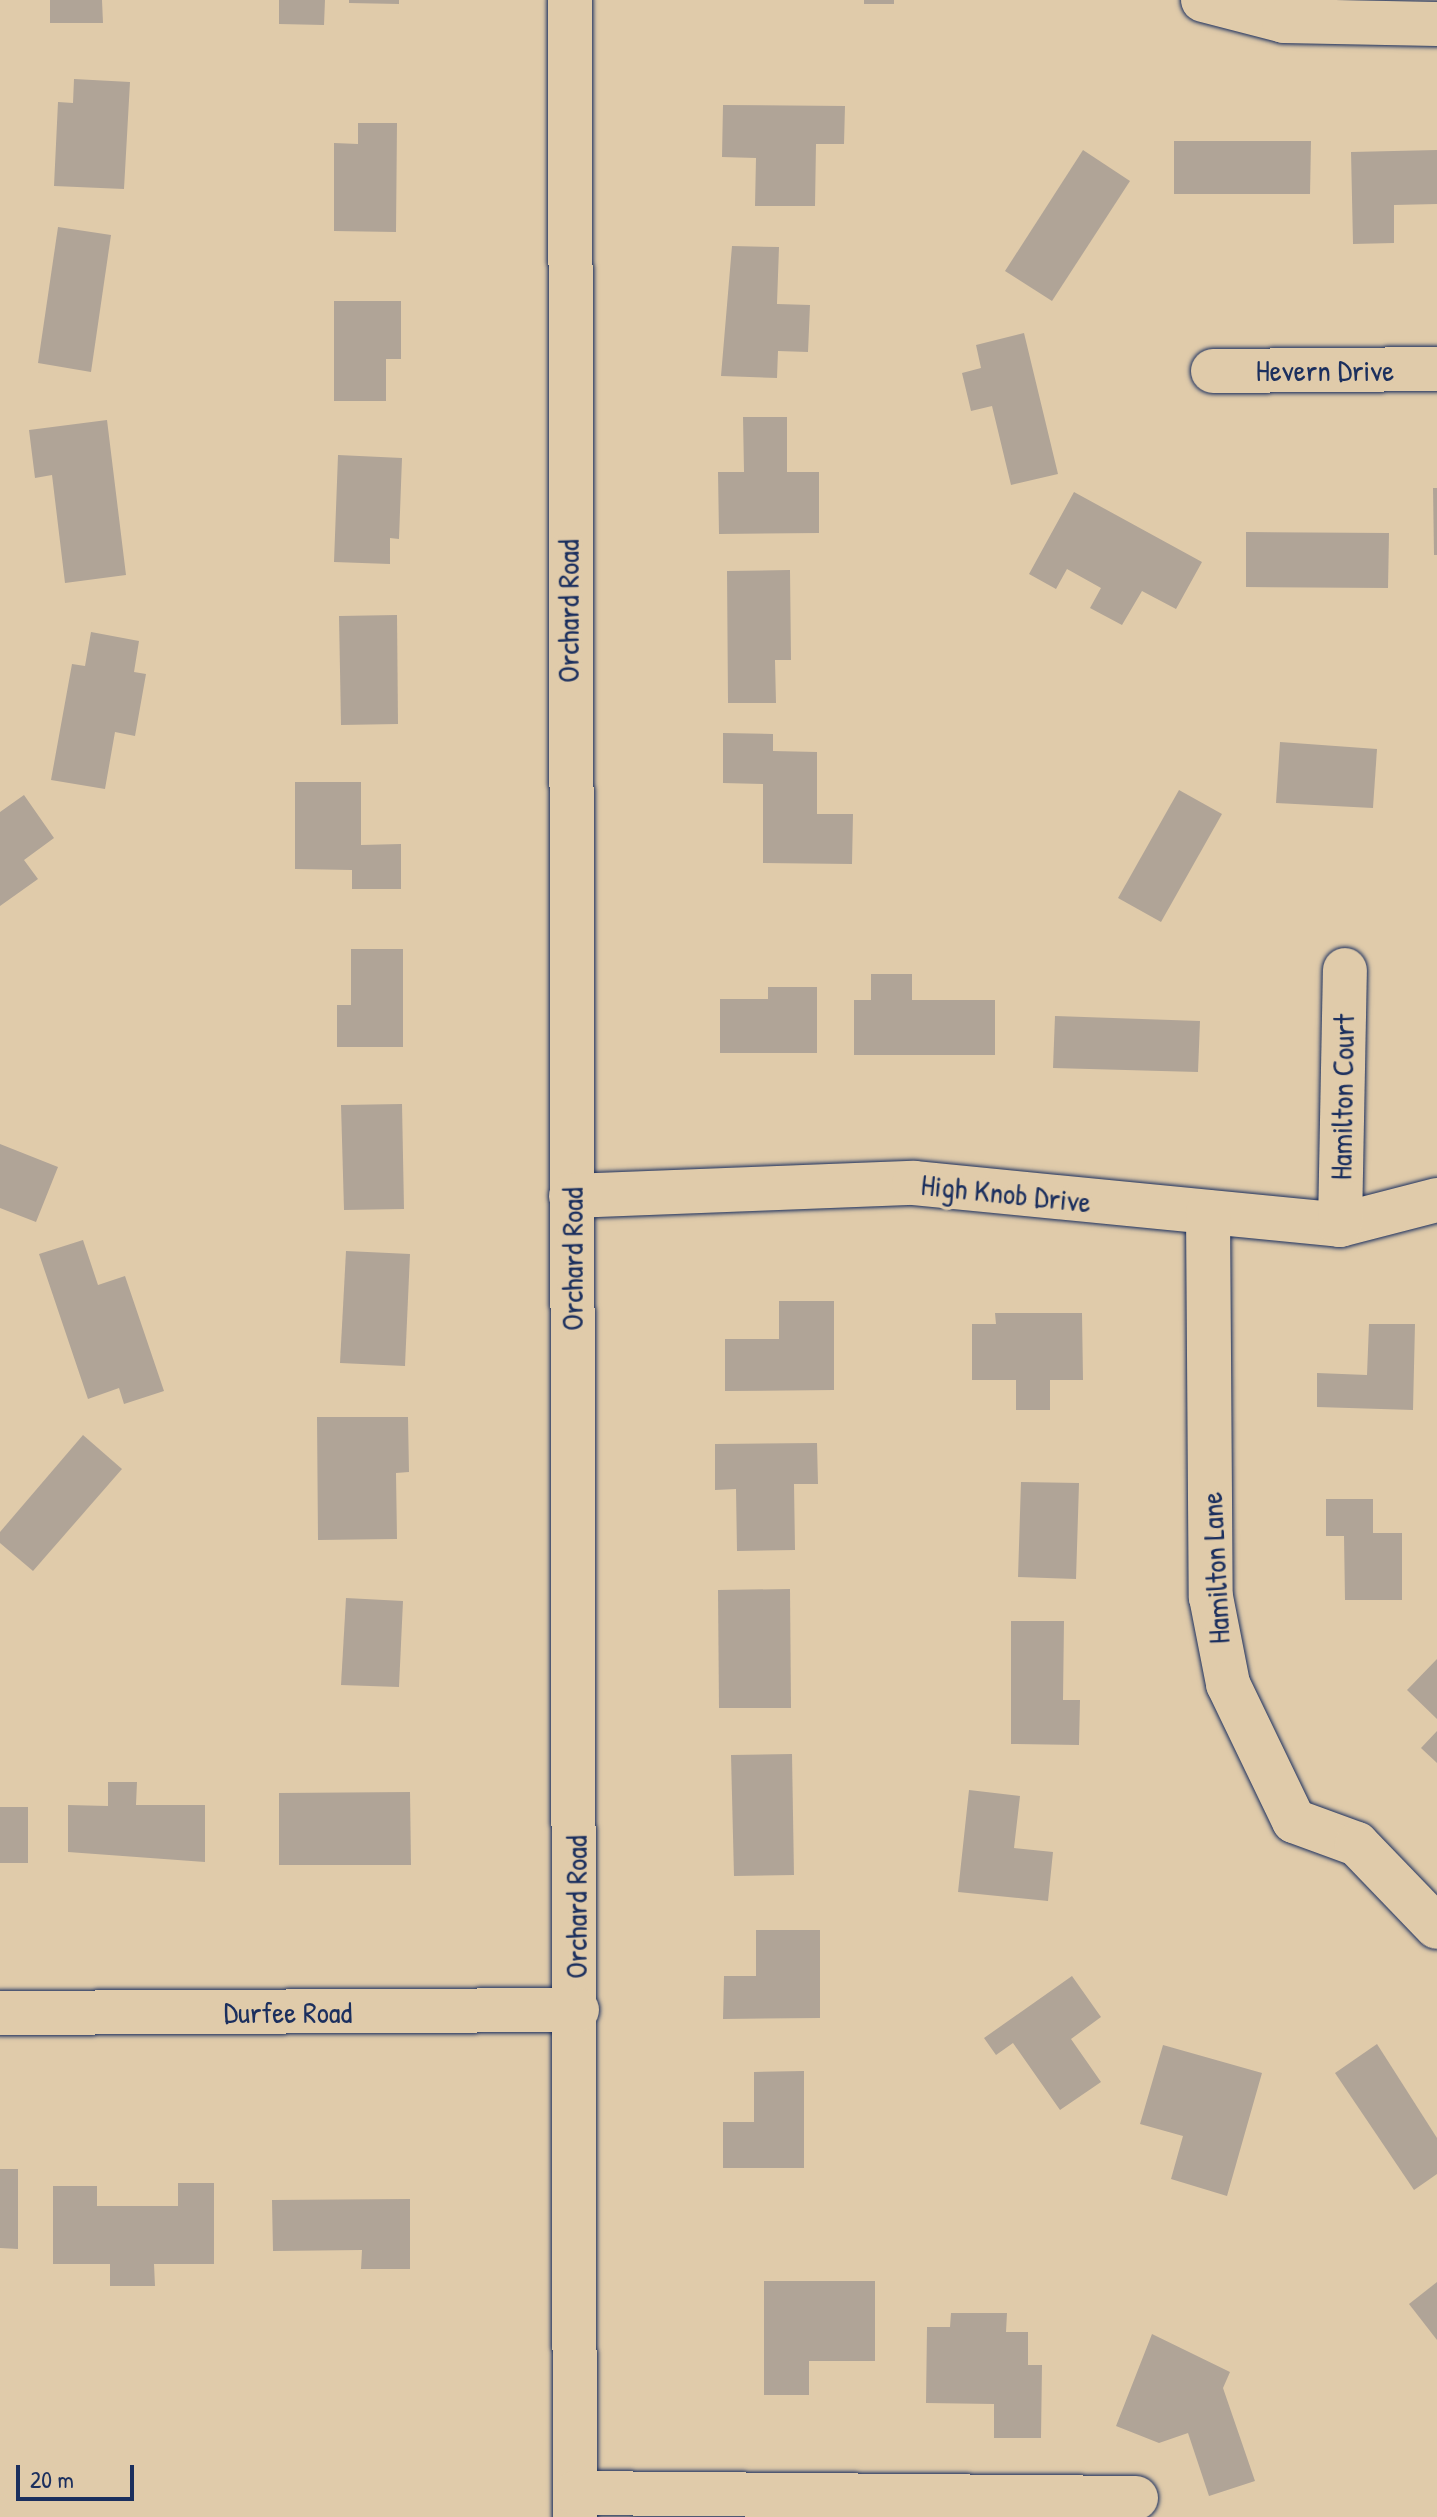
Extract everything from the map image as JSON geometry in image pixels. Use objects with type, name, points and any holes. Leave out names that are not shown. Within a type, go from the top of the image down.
[{"type":"street","name":"Orchard Road","points":[[570,0],[571,1196],[577,2010],[575,2505]]},
{"type":"street","points":[[1203,0],[1284,21],[1437,24]]},
{"type":"street","name":"Hevern Drive","points":[[1213,371],[1437,369]]},
{"type":"street","name":"Hamilton Court","points":[[1340,1225],[1345,970]]},
{"type":"street","name":"High Knob Drive","points":[[571,1196],[914,1183],[1340,1225],[1437,1200]]},
{"type":"street","name":"Hamilton Lane","points":[[1208,1212],[1211,1597],[1228,1684],[1294,1821],[1357,1844],[1437,1927]]},
{"type":"street","name":"Durfee Road","points":[[0,2013],[577,2010]]},
{"type":"street","points":[[575,2505],[1136,2498]]},
{"type":"building","points":[[50,0],[102,0],[103,23],[50,23]]},
{"type":"building","points":[[279,0],[325,0],[324,25],[279,24]]},
{"type":"building","points":[[349,0],[399,0],[399,4],[349,3]]},
{"type":"building","points":[[864,0],[894,0],[894,4],[864,4]]},
{"type":"building","points":[[74,79],[130,82],[124,189],[54,186],[58,102],[73,103]]},
{"type":"building","points":[[723,105],[845,106],[844,144],[816,144],[815,206],[755,206],[756,158],[722,157]]},
{"type":"building","points":[[358,123],[397,123],[396,232],[334,231],[334,143],[358,144]]},
{"type":"building","points":[[1174,141],[1311,141],[1310,194],[1174,194]]},
{"type":"building","points":[[1083,150],[1130,181],[1052,301],[1005,271]]},
{"type":"building","points":[[1437,150],[1437,204],[1394,205],[1394,243],[1353,244],[1351,152]]},
{"type":"building","points":[[58,227],[111,235],[91,372],[38,363]]},
{"type":"building","points":[[732,246],[779,247],[777,304],[810,305],[808,352],[778,351],[777,378],[721,376]]},
{"type":"building","points":[[334,301],[401,301],[401,359],[386,359],[386,401],[334,401]]},
{"type":"building","points":[[1024,333],[1058,474],[1011,485],[992,406],[971,411],[962,373],[981,368],[976,345]]},
{"type":"building","points":[[743,417],[787,417],[787,472],[819,472],[819,533],[719,534],[718,472],[744,472]]},
{"type":"building","points":[[107,420],[126,575],[65,583],[52,475],[35,478],[29,430]]},
{"type":"building","points":[[338,455],[402,458],[399,539],[390,538],[390,564],[334,562]]},
{"type":"building","points":[[1433,488],[1437,488],[1437,555],[1434,555]]},
{"type":"building","points":[[1074,492],[1202,562],[1176,609],[1142,591],[1122,625],[1090,608],[1101,588],[1067,569],[1056,589],[1029,574]]},
{"type":"building","points":[[1246,532],[1389,533],[1388,588],[1246,587]]},
{"type":"building","points":[[790,570],[791,660],[775,660],[776,703],[728,703],[727,571]]},
{"type":"building","points":[[397,615],[398,724],[341,725],[339,616]]},
{"type":"building","points":[[91,632],[139,641],[134,672],[146,674],[135,736],[115,732],[105,789],[51,780],[72,664],[85,666]]},
{"type":"building","points":[[723,733],[773,734],[773,751],[817,752],[817,814],[853,814],[852,864],[763,863],[763,784],[723,783]]},
{"type":"building","points":[[1280,742],[1377,749],[1373,808],[1276,803]]},
{"type":"building","points":[[295,782],[361,782],[361,845],[401,844],[401,889],[352,889],[352,870],[295,869]]},
{"type":"building","points":[[1179,790],[1222,814],[1161,922],[1118,898]]},
{"type":"building","points":[[24,795],[54,838],[24,860],[38,879],[0,906],[0,812]]},
{"type":"building","points":[[351,949],[403,949],[403,1047],[337,1047],[337,1005],[351,1005]]},
{"type":"building","points":[[871,974],[912,974],[912,1000],[995,1000],[995,1055],[854,1055],[854,1000],[871,1000]]},
{"type":"building","points":[[768,987],[817,987],[817,1053],[720,1053],[720,999],[768,999]]},
{"type":"building","points":[[1055,1016],[1200,1021],[1198,1072],[1053,1068]]},
{"type":"building","points":[[402,1104],[404,1209],[344,1210],[341,1105]]},
{"type":"building","points":[[0,1144],[58,1167],[36,1222],[0,1208]]},
{"type":"building","points":[[83,1240],[98,1285],[125,1276],[164,1391],[124,1404],[119,1388],[88,1399],[39,1254]]},
{"type":"building","points":[[346,1251],[410,1254],[405,1366],[340,1363]]},
{"type":"building","points":[[779,1301],[834,1301],[834,1390],[725,1391],[725,1339],[779,1339]]},
{"type":"building","points":[[995,1313],[1082,1313],[1083,1380],[1050,1380],[1050,1410],[1016,1410],[1016,1380],[972,1380],[972,1324],[996,1324]]},
{"type":"building","points":[[1369,1324],[1415,1324],[1413,1410],[1317,1407],[1317,1373],[1367,1375]]},
{"type":"building","points":[[317,1417],[408,1417],[409,1472],[396,1473],[397,1539],[318,1540]]},
{"type":"building","points":[[83,1435],[122,1469],[33,1571],[0,1543],[0,1532]]},
{"type":"building","points":[[817,1443],[818,1484],[794,1484],[795,1550],[737,1551],[736,1489],[715,1490],[715,1444]]},
{"type":"building","points":[[1021,1482],[1079,1483],[1076,1579],[1018,1577]]},
{"type":"building","points":[[1326,1499],[1373,1499],[1373,1533],[1402,1533],[1402,1600],[1345,1600],[1344,1536],[1326,1536]]},
{"type":"building","points":[[790,1589],[791,1708],[719,1708],[718,1590]]},
{"type":"building","points":[[346,1598],[403,1601],[399,1687],[341,1685]]},
{"type":"building","points":[[1011,1621],[1064,1621],[1063,1700],[1080,1700],[1079,1745],[1011,1744]]},
{"type":"building","points":[[1437,1659],[1437,1719],[1407,1690]]},
{"type":"building","points":[[1437,1731],[1437,1763],[1421,1748]]},
{"type":"building","points":[[792,1754],[794,1875],[734,1876],[731,1755]]},
{"type":"building","points":[[108,1782],[137,1782],[136,1805],[205,1805],[205,1862],[68,1852],[68,1805],[108,1806]]},
{"type":"building","points":[[969,1790],[1020,1796],[1014,1848],[1053,1852],[1048,1901],[958,1892]]},
{"type":"building","points":[[410,1792],[411,1865],[279,1865],[279,1793]]},
{"type":"building","points":[[0,1807],[28,1807],[28,1863],[0,1863]]},
{"type":"building","points":[[756,1930],[820,1930],[820,2018],[723,2019],[724,1976],[756,1976]]},
{"type":"building","points":[[1072,1976],[1101,2017],[1071,2039],[1101,2082],[1060,2110],[1013,2043],[996,2055],[984,2038]]},
{"type":"building","points":[[1377,2044],[1437,2138],[1437,2174],[1414,2190],[1335,2073]]},
{"type":"building","points":[[1163,2045],[1262,2073],[1227,2196],[1171,2179],[1183,2136],[1140,2124]]},
{"type":"building","points":[[804,2071],[804,2168],[723,2168],[723,2122],[754,2122],[754,2072]]},
{"type":"building","points":[[0,2169],[18,2169],[18,2249],[0,2248]]},
{"type":"building","points":[[178,2183],[214,2183],[214,2264],[154,2264],[155,2286],[110,2286],[110,2264],[53,2264],[53,2186],[97,2186],[97,2206],[178,2206]]},
{"type":"building","points":[[410,2199],[410,2269],[361,2269],[362,2250],[273,2251],[272,2200]]},
{"type":"building","points":[[764,2281],[875,2281],[875,2361],[809,2361],[809,2395],[764,2395]]},
{"type":"building","points":[[1437,2282],[1437,2340],[1409,2304]]},
{"type":"building","points":[[951,2313],[1007,2313],[1006,2332],[1028,2332],[1028,2365],[1042,2365],[1041,2438],[994,2438],[994,2404],[926,2403],[927,2327],[950,2327]]},
{"type":"building","points":[[1152,2334],[1230,2372],[1223,2388],[1255,2481],[1209,2496],[1188,2433],[1159,2443],[1116,2426]]}]
